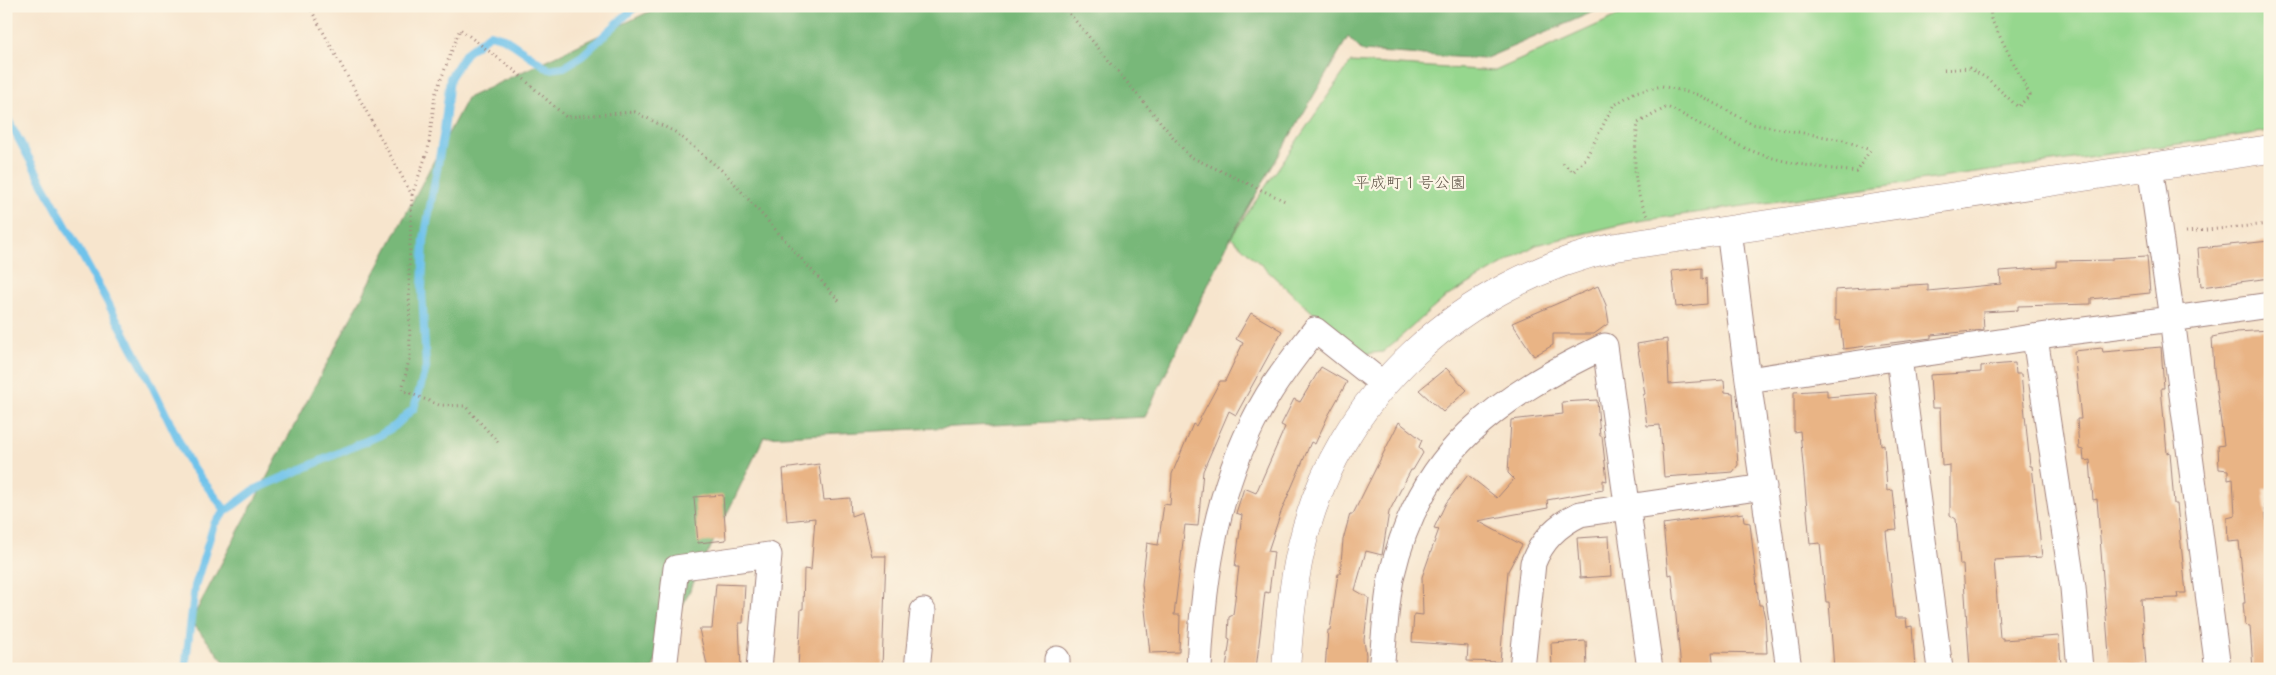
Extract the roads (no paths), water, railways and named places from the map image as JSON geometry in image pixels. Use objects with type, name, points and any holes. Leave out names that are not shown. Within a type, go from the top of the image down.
[{"type":"street","points":[[1286,669],[1294,586],[1302,548],[1314,508],[1327,473],[1366,405],[1383,384],[1429,338],[1453,320],[1522,278],[1552,264],[1616,247],[2270,149]]},
{"type":"street","points":[[2150,166],[2218,669]]},
{"type":"street","points":[[1729,230],[1748,380],[1790,669]]},
{"type":"street","points":[[1748,380],[2270,305]]},
{"type":"street","points":[[1199,669],[1207,576],[1221,504],[1244,440],[1284,370],[1315,330],[1383,384]]},
{"type":"street","points":[[2035,338],[2073,588],[2080,669]]},
{"type":"street","points":[[1382,669],[1392,576],[1408,524],[1436,471],[1459,442],[1510,398],[1556,369],[1605,346],[1650,669]]},
{"type":"street","points":[[1899,358],[1940,669]]},
{"type":"street","points":[[1522,669],[1531,578],[1538,551],[1553,532],[1575,517],[1627,506],[1764,487]]},
{"type":"street","points":[[664,669],[676,568],[769,555],[759,669]]},
{"type":"street","points":[[917,669],[923,611]]},
{"type":"waterway","points":[[185,669],[195,586],[214,524],[226,511],[254,490],[380,435],[395,426],[414,408],[426,368],[422,289],[424,240],[444,131],[450,78],[466,53],[490,34],[504,38],[549,69],[564,67],[582,56],[636,6]]},
{"type":"waterway","points":[[6,116],[145,371],[190,464],[226,511]]},
{"type":"park label","name":"平成町１号公園","points":[[1410,183]]}]
